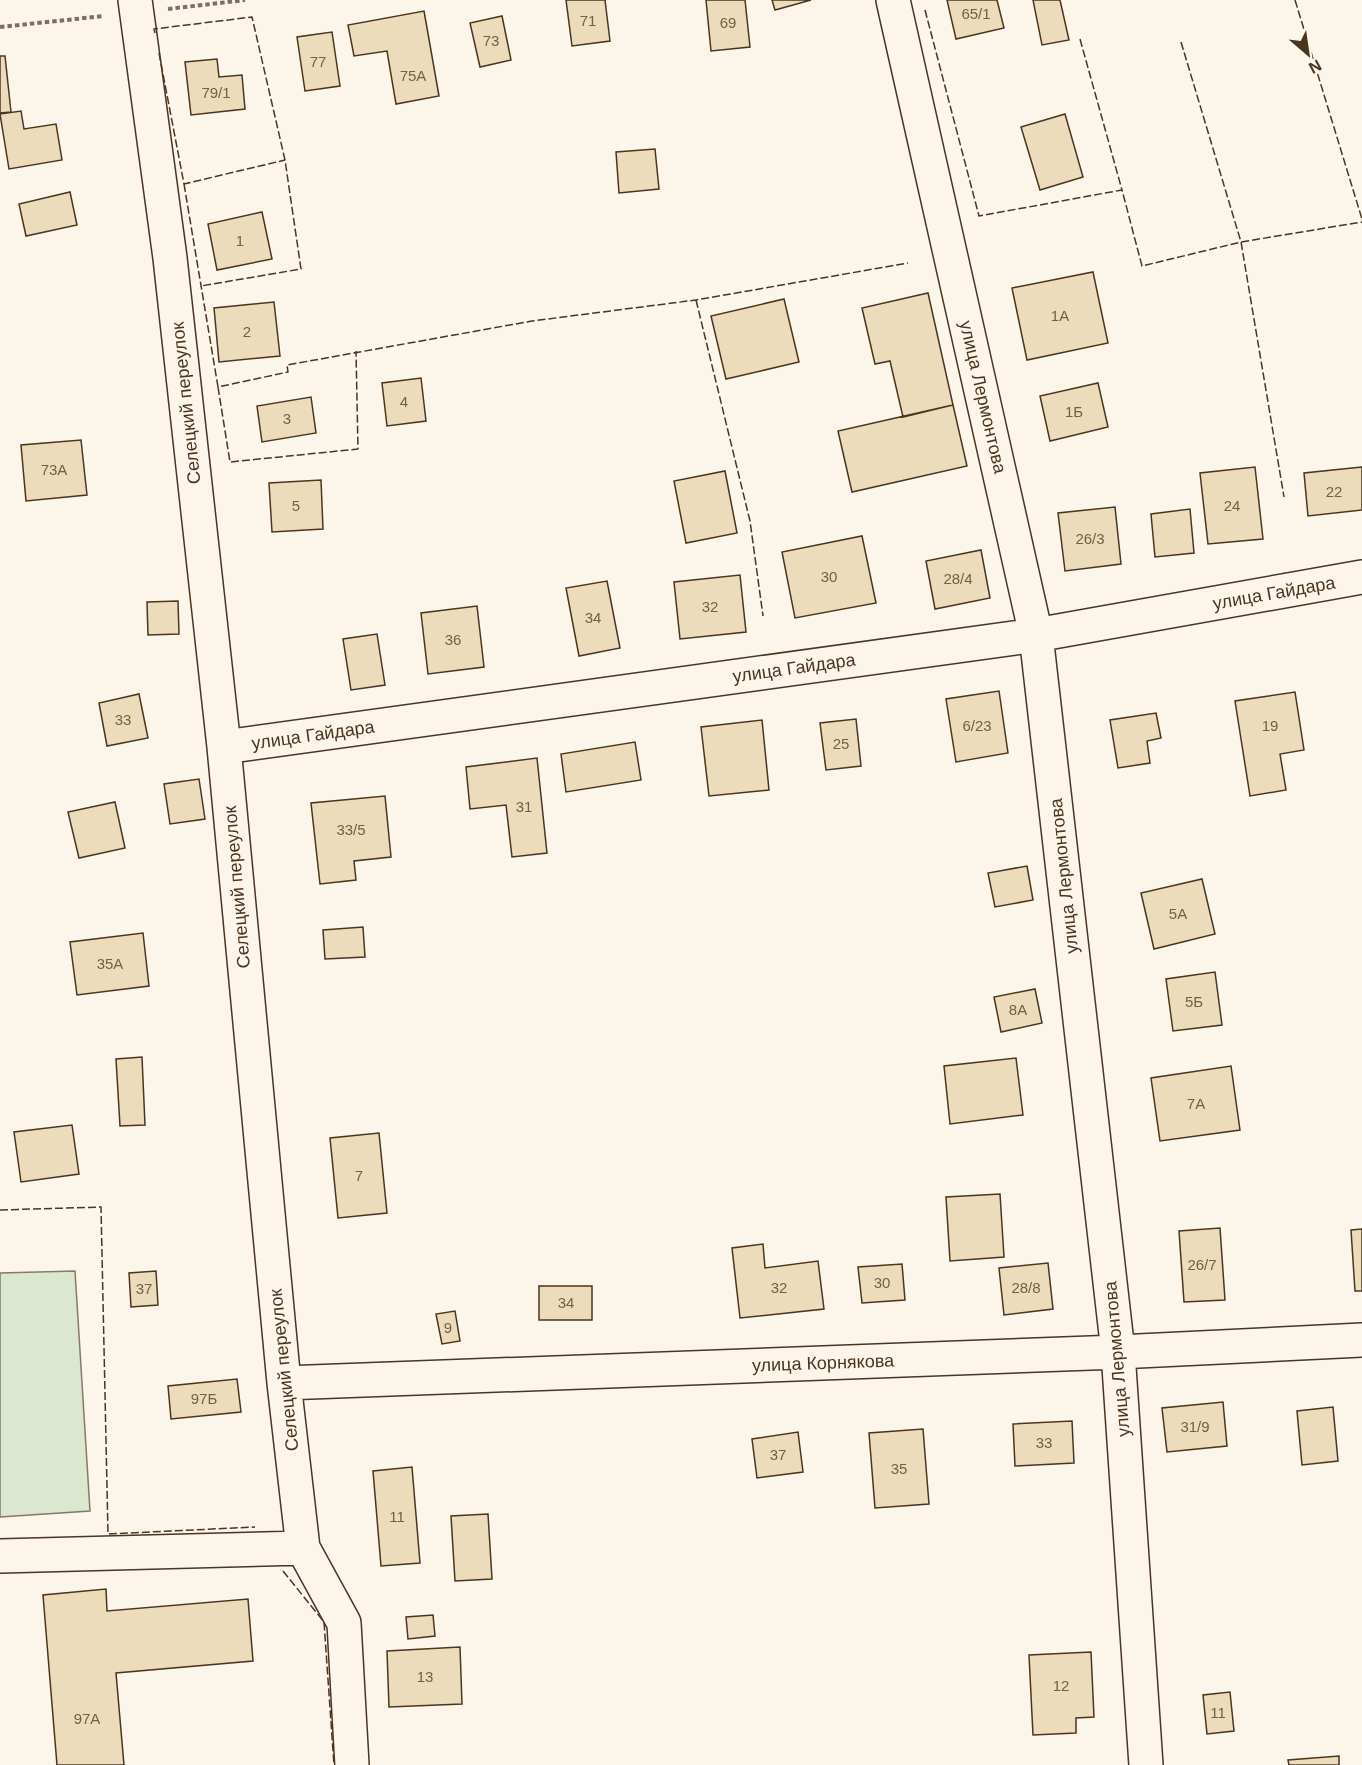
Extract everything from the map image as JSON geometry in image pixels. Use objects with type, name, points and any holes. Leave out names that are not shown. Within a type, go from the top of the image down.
[{"type":"street","name":"Селецкий переулок","points":[[135,0],[170,258],[224,747],[284,1383],[303,1548],[344,1623],[352,1765]]},
{"type":"street","name":"улица Лермонтова","points":[[893,0],[1036,635],[1118,1352],[1146,1765]]},
{"type":"street","name":"улица Гайдара","points":[[224,747],[1036,635],[1362,577]]},
{"type":"street","name":"улица Корнякова","points":[[284,1383],[1118,1352],[1362,1340]]},
{"type":"street","points":[[0,1556],[303,1548]]},
{"type":"green space","points":[[75,1271],[90,1511],[0,1517],[0,1273]]},
{"type":"building","points":[[566,0],[605,0],[610,41],[572,46]]},
{"type":"building","points":[[706,0],[745,0],[750,47],[711,51]]},
{"type":"building","points":[[772,0],[811,0],[775,10]]},
{"type":"building","points":[[947,0],[997,0],[1004,28],[956,39]]},
{"type":"building","points":[[1033,0],[1060,0],[1069,40],[1042,45]]},
{"type":"building","points":[[424,11],[439,96],[396,104],[387,51],[354,56],[348,25]]},
{"type":"building","points":[[502,16],[511,60],[480,67],[470,23]]},
{"type":"building","points":[[332,32],[340,86],[305,91],[297,37]]},
{"type":"building","points":[[0,56],[5,56],[11,112],[0,113]]},
{"type":"building","points":[[217,59],[219,77],[242,75],[245,109],[191,115],[185,62]]},
{"type":"building","points":[[21,111],[24,129],[56,124],[62,160],[9,169],[0,114]]},
{"type":"building","points":[[1065,114],[1083,177],[1040,190],[1021,127]]},
{"type":"building","points":[[655,149],[659,189],[619,193],[616,152]]},
{"type":"building","points":[[70,192],[77,225],[26,236],[19,204]]},
{"type":"building","points":[[262,212],[272,259],[217,270],[208,224]]},
{"type":"building","points":[[1093,272],[1108,343],[1027,360],[1012,288]]},
{"type":"building","points":[[928,293],[953,405],[903,417],[890,361],[875,364],[862,308]]},
{"type":"building","points":[[784,299],[799,362],[726,379],[711,316]]},
{"type":"building","points":[[274,302],[280,356],[219,362],[214,308]]},
{"type":"building","points":[[421,378],[426,421],[387,426],[382,383]]},
{"type":"building","points":[[1098,383],[1108,427],[1050,441],[1040,396]]},
{"type":"building","points":[[311,397],[316,433],[262,442],[257,406]]},
{"type":"building","points":[[953,405],[967,466],[852,492],[838,431]]},
{"type":"building","points":[[81,440],[87,495],[26,501],[21,445]]},
{"type":"building","points":[[1255,467],[1263,539],[1208,544],[1200,473]]},
{"type":"building","points":[[1362,467],[1362,510],[1308,516],[1304,473]]},
{"type":"building","points":[[725,471],[737,533],[686,543],[674,481]]},
{"type":"building","points":[[321,480],[323,529],[272,532],[269,483]]},
{"type":"building","points":[[1115,507],[1121,564],[1065,571],[1058,513]]},
{"type":"building","points":[[1190,509],[1194,553],[1155,557],[1151,514]]},
{"type":"building","points":[[862,536],[876,603],[795,618],[782,552]]},
{"type":"building","points":[[981,550],[990,598],[935,609],[926,561]]},
{"type":"building","points":[[740,575],[746,632],[680,639],[674,582]]},
{"type":"building","points":[[607,581],[620,648],[579,656],[566,588]]},
{"type":"building","points":[[178,601],[179,634],[148,635],[147,602]]},
{"type":"building","points":[[477,606],[484,667],[428,674],[421,613]]},
{"type":"building","points":[[377,634],[385,685],[351,690],[343,639]]},
{"type":"building","points":[[999,691],[1008,753],[956,762],[946,699]]},
{"type":"building","points":[[1295,692],[1304,750],[1280,754],[1286,790],[1250,796],[1235,701]]},
{"type":"building","points":[[139,694],[148,738],[107,746],[99,703]]},
{"type":"building","points":[[1156,713],[1161,738],[1147,741],[1150,763],[1118,768],[1110,720]]},
{"type":"building","points":[[856,719],[861,766],[826,770],[820,723]]},
{"type":"building","points":[[762,720],[769,790],[709,796],[701,727]]},
{"type":"building","points":[[635,742],[641,780],[566,792],[561,754]]},
{"type":"building","points":[[537,758],[547,853],[512,857],[506,805],[470,809],[466,767]]},
{"type":"building","points":[[199,779],[205,819],[170,824],[164,784]]},
{"type":"building","points":[[385,796],[391,857],[354,861],[356,880],[320,884],[311,803]]},
{"type":"building","points":[[115,802],[125,848],[79,858],[68,812]]},
{"type":"building","points":[[1027,866],[1033,900],[995,907],[988,873]]},
{"type":"building","points":[[1202,879],[1215,934],[1154,949],[1141,893]]},
{"type":"building","points":[[363,927],[365,957],[325,959],[323,930]]},
{"type":"building","points":[[143,933],[149,986],[77,995],[70,942]]},
{"type":"building","points":[[1215,972],[1222,1025],[1173,1031],[1166,979]]},
{"type":"building","points":[[1035,989],[1042,1023],[1001,1032],[994,997]]},
{"type":"building","points":[[142,1057],[145,1125],[120,1126],[116,1059]]},
{"type":"building","points":[[1016,1058],[1023,1115],[950,1124],[944,1066]]},
{"type":"building","points":[[1231,1066],[1240,1130],[1160,1141],[1151,1078]]},
{"type":"building","points":[[72,1125],[79,1174],[21,1182],[14,1132]]},
{"type":"building","points":[[379,1133],[387,1213],[338,1218],[330,1138]]},
{"type":"building","points":[[1000,1194],[1004,1257],[950,1261],[946,1197]]},
{"type":"building","points":[[1220,1228],[1225,1300],[1184,1302],[1179,1231]]},
{"type":"building","points":[[1362,1229],[1362,1291],[1355,1291],[1351,1230]]},
{"type":"building","points":[[763,1244],[765,1268],[818,1261],[824,1309],[740,1318],[732,1248]]},
{"type":"building","points":[[1048,1263],[1053,1309],[1004,1315],[999,1268]]},
{"type":"building","points":[[902,1264],[905,1300],[862,1303],[858,1267]]},
{"type":"building","points":[[156,1271],[158,1305],[131,1307],[129,1273]]},
{"type":"building","points":[[539,1286],[592,1286],[592,1320],[539,1320]]},
{"type":"building","points":[[455,1311],[460,1341],[442,1344],[436,1314]]},
{"type":"building","points":[[237,1379],[241,1412],[171,1419],[168,1386]]},
{"type":"building","points":[[1223,1402],[1227,1446],[1167,1452],[1162,1408]]},
{"type":"building","points":[[1333,1407],[1338,1461],[1302,1465],[1297,1411]]},
{"type":"building","points":[[1072,1421],[1074,1463],[1015,1466],[1013,1424]]},
{"type":"building","points":[[923,1429],[929,1504],[875,1508],[869,1433]]},
{"type":"building","points":[[798,1432],[803,1472],[757,1478],[752,1439]]},
{"type":"building","points":[[412,1467],[420,1563],[381,1566],[373,1471]]},
{"type":"building","points":[[488,1514],[492,1579],[455,1581],[451,1516]]},
{"type":"building","points":[[106,1589],[107,1611],[248,1599],[253,1661],[116,1673],[124,1765],[57,1765],[43,1595]]},
{"type":"building","points":[[433,1615],[435,1636],[408,1639],[406,1617]]},
{"type":"building","points":[[460,1647],[462,1704],[389,1707],[387,1651]]},
{"type":"building","points":[[1091,1652],[1094,1717],[1076,1718],[1076,1733],[1033,1735],[1029,1655]]},
{"type":"building","points":[[1230,1692],[1234,1731],[1207,1734],[1203,1695]]},
{"type":"building","points":[[1339,1756],[1339,1765],[1289,1765],[1288,1760]]},
{"type":"fence","points":[[1295,0],[1362,219]]},
{"type":"fence","points":[[925,10],[979,216],[1122,190],[1142,266],[1241,242],[1362,222]]},
{"type":"fence","points":[[155,33],[154,29],[252,17],[285,160],[301,269],[201,286]]},
{"type":"fence","points":[[1080,39],[1122,190]]},
{"type":"fence","points":[[1181,42],[1241,242],[1284,497]]},
{"type":"fence","points":[[159,53],[184,184],[285,160]]},
{"type":"fence","points":[[184,184],[218,387],[288,372],[287,365],[532,321],[696,300],[908,263]]},
{"type":"fence","points":[[696,300],[750,521],[763,616]]},
{"type":"fence","points":[[218,387],[230,462],[358,449],[356,351]]},
{"type":"fence","points":[[0,1210],[101,1207],[108,1534],[255,1527]]},
{"type":"fence","points":[[283,1571],[324,1622],[334,1765]]}]
